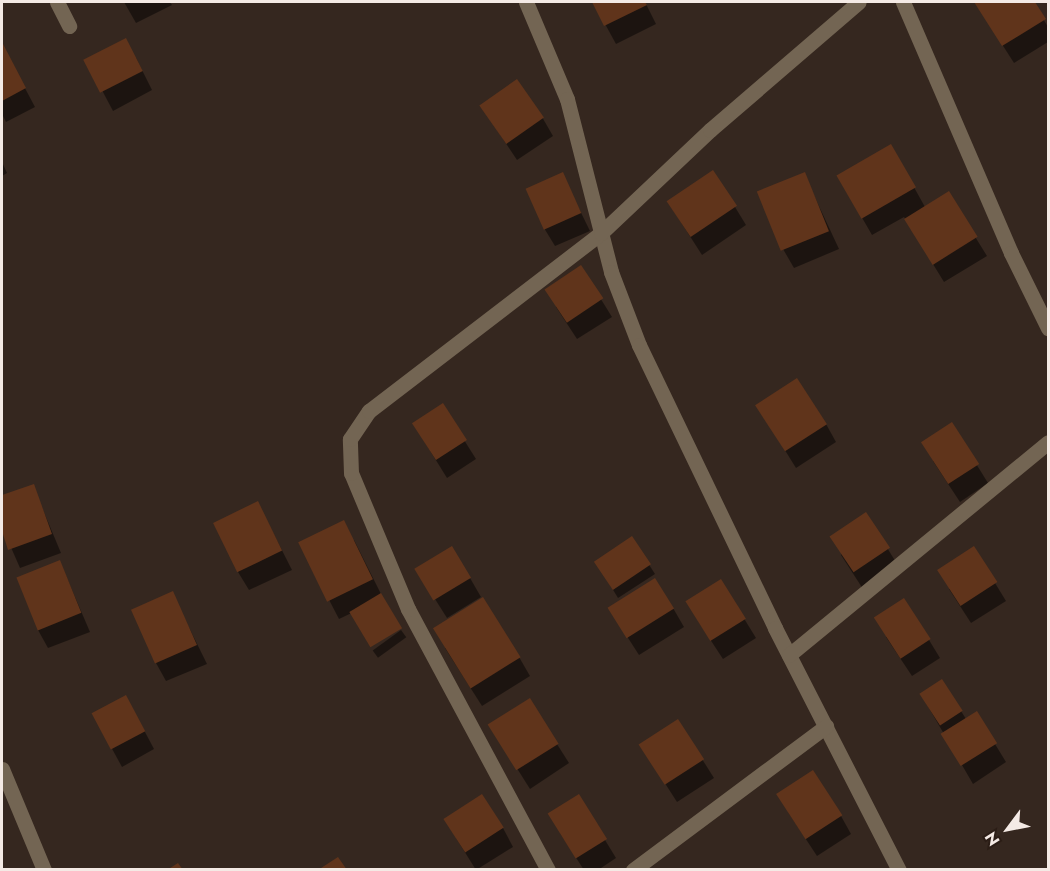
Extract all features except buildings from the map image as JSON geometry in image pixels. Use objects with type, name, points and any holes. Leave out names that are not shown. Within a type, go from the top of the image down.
[{"type":"street","points":[[57,2],[69,26]]},
{"type":"street","points":[[526,2],[567,99],[601,233],[639,345],[789,655],[899,870]]},
{"type":"street","points":[[548,870],[408,609],[351,473],[350,439],[369,411],[601,233],[710,130],[859,2]]},
{"type":"street","points":[[903,2],[1011,253],[1048,328]]},
{"type":"street","points":[[789,655],[1048,442]]},
{"type":"street","points":[[633,870],[826,726]]},
{"type":"street","points":[[2,769],[44,870]]}]
